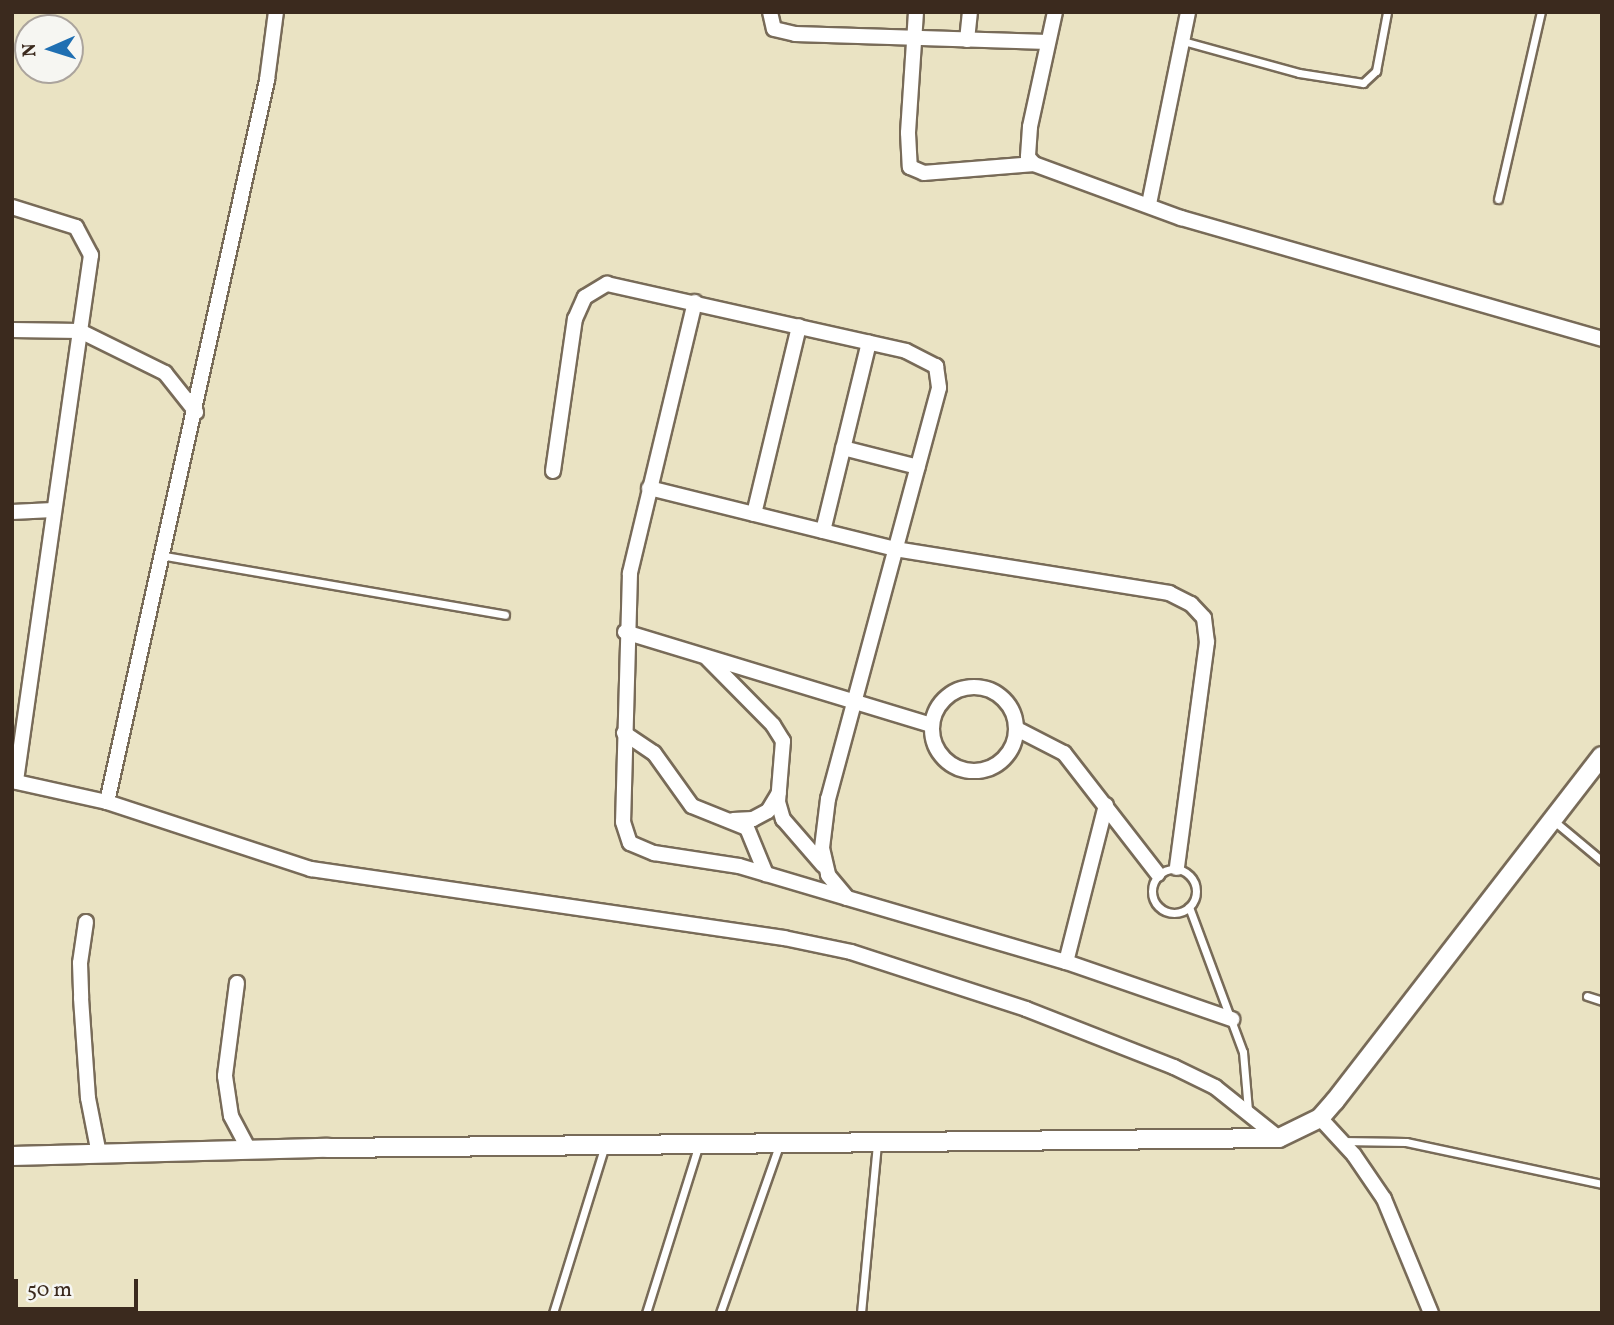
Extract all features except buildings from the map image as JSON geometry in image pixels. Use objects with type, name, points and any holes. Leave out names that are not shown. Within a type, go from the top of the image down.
[{"type":"street","points":[[107,802],[196,412],[267,80],[276,12]]},
{"type":"street","points":[[770,12],[772,26],[778,32],[1048,41]]},
{"type":"street","points":[[916,12],[908,134],[913,170],[986,171],[1034,164],[1149,204],[1181,218],[1602,339]]},
{"type":"street","points":[[967,40],[970,12]]},
{"type":"street","points":[[1034,164],[1027,145],[1055,12]]},
{"type":"street","points":[[1149,204],[1188,12]]},
{"type":"street","points":[[12,207],[76,227],[85,240],[92,268],[80,331],[14,781],[107,802],[311,869],[772,936],[851,952],[919,971],[1116,1044],[1214,1087],[1248,1110],[1279,1138]]},
{"type":"street","points":[[553,471],[575,319],[585,297],[595,288],[622,284],[869,343],[926,359],[939,374],[918,467],[828,799],[823,865]]},
{"type":"street","points":[[695,302],[630,573],[625,632],[623,822],[631,843],[654,853],[766,874],[1066,962],[1232,1019]]},
{"type":"street","points":[[754,514],[799,326]]},
{"type":"street","points":[[12,330],[80,331],[164,373],[196,412]]},
{"type":"street","points":[[823,531],[869,343]]},
{"type":"street","points":[[844,448],[918,467]]},
{"type":"street","points":[[649,488],[895,549],[1169,593],[1191,604],[1204,618],[1208,642],[1177,868]]},
{"type":"street","points":[[12,512],[53,510]]},
{"type":"street","points":[[625,632],[931,725]]},
{"type":"street","points":[[706,657],[773,724],[783,741],[779,793],[783,819],[823,865],[847,898]]},
{"type":"street","points":[[969,687],[983,687],[1002,698],[1014,715],[1017,729],[1006,758],[980,772],[950,765],[933,741],[931,725],[943,699],[969,687]]},
{"type":"street","points":[[1017,729],[1064,753],[1158,874]]},
{"type":"street","points":[[624,733],[654,753],[692,806],[733,820],[747,828],[766,874]]},
{"type":"street","points":[[12,1156],[249,1150],[698,1147],[780,1143],[1279,1138],[1320,1118],[1602,756]]},
{"type":"street","points":[[733,820],[753,819],[768,811],[779,793]]},
{"type":"street","points":[[1066,962],[1106,805]]},
{"type":"street","points":[[86,922],[80,964],[81,998],[89,1098],[99,1154]]},
{"type":"street","points":[[237,983],[225,1076],[231,1116],[249,1150]]},
{"type":"street","points":[[1320,1118],[1341,1141],[1384,1199],[1431,1313]]},
{"type":"lane","points":[[1183,41],[1298,73],[1363,83],[1376,71],[1387,12]]},
{"type":"lane","points":[[1498,199],[1541,12]]},
{"type":"lane","points":[[164,556],[505,615]]},
{"type":"lane","points":[[1552,819],[1602,861]]},
{"type":"lane","points":[[1189,907],[1175,914],[1160,909],[1152,896],[1158,874],[1177,868],[1195,884],[1189,907],[1243,1052],[1248,1110]]},
{"type":"lane","points":[[1587,996],[1602,1002]]},
{"type":"lane","points":[[1341,1141],[1406,1142],[1602,1184]]},
{"type":"lane","points":[[861,1313],[877,1142]]},
{"type":"lane","points":[[720,1313],[780,1143]]},
{"type":"lane","points":[[646,1313],[698,1147]]},
{"type":"lane","points":[[553,1313],[604,1148]]}]
